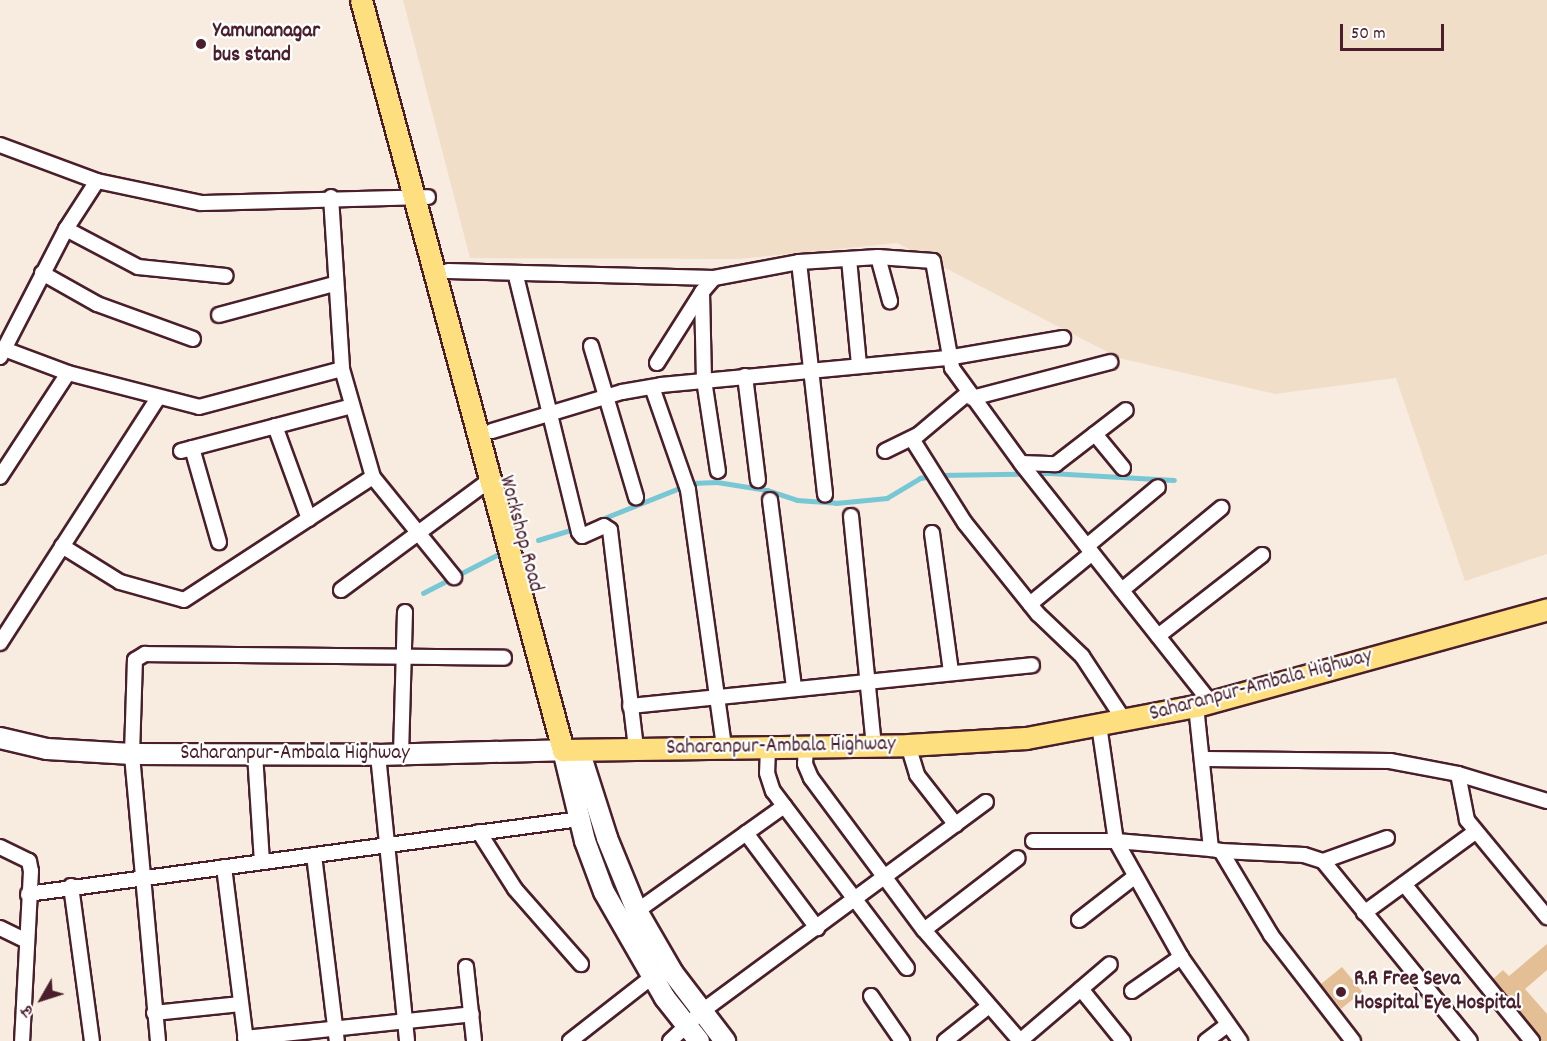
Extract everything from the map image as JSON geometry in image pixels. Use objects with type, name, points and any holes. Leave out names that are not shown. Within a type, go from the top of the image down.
[{"type":"main road","name":"Workshop Road","points":[[361,0],[421,197],[448,271],[492,431],[571,750],[580,819],[604,892],[652,977],[693,1034]]},
{"type":"main road","name":"Workshop Road","points":[[375,0],[491,479],[571,750],[637,911],[701,1012],[725,1041]]},
{"type":"main road","name":"Saharanpur-Ambala Highway","points":[[1,741],[46,749],[132,754],[401,755],[908,745],[1026,738],[1203,704],[1547,609]]},
{"type":"street","points":[[0,145],[97,182],[201,203],[331,197],[421,197]]},
{"type":"street","points":[[97,182],[66,229],[2,353],[158,398],[199,407],[342,369]]},
{"type":"street","points":[[331,197],[334,284],[342,369],[373,477],[454,577]]},
{"type":"street","points":[[66,229],[138,267],[226,276]]},
{"type":"street","points":[[448,271],[516,276],[714,278],[799,262],[878,257],[933,261],[947,358],[970,395],[1022,465],[1158,636],[1203,704],[1205,759],[1216,850],[1271,935],[1353,1041]]},
{"type":"street","points":[[878,257],[890,301]]},
{"type":"street","points":[[849,259],[859,364]]},
{"type":"street","points":[[799,262],[809,369],[825,495]]},
{"type":"street","points":[[42,273],[97,304],[193,339]]},
{"type":"street","points":[[516,276],[578,528],[582,536],[604,526],[609,530],[636,749]]},
{"type":"street","points":[[657,363],[702,292],[714,278]]},
{"type":"street","points":[[219,315],[334,284]]},
{"type":"street","points":[[702,292],[704,380],[718,471]]},
{"type":"street","points":[[492,431],[606,397],[652,387],[859,364],[947,358],[1063,338]]},
{"type":"street","points":[[591,346],[636,497]]},
{"type":"street","points":[[885,451],[912,439],[970,395],[1110,362]]},
{"type":"street","points":[[0,477],[68,373]]},
{"type":"street","points":[[745,376],[758,480]]},
{"type":"street","points":[[652,387],[687,485],[724,747]]},
{"type":"street","points":[[0,643],[158,398]]},
{"type":"street","points":[[219,542],[186,450],[352,406]]},
{"type":"street","points":[[1022,465],[1056,464],[1126,410]]},
{"type":"street","points":[[275,426],[309,519]]},
{"type":"street","points":[[1095,434],[1123,468]]},
{"type":"street","points":[[912,439],[965,523],[1030,604],[1082,656],[1124,720]]},
{"type":"street","points":[[62,546],[120,582],[184,600],[373,477]]},
{"type":"street","points":[[341,590],[491,479]]},
{"type":"street","points":[[1030,604],[1158,487]]},
{"type":"street","points":[[770,500],[794,688]]},
{"type":"street","points":[[1122,590],[1221,508]]},
{"type":"street","points":[[850,516],[874,745]]},
{"type":"street","points":[[932,533],[951,671]]},
{"type":"street","points":[[1158,636],[1262,555]]},
{"type":"street","points":[[401,755],[401,657],[405,612]]},
{"type":"street","points":[[158,1041],[141,877],[132,754],[132,664],[139,655],[504,658]]},
{"type":"street","points":[[630,706],[1032,664]]},
{"type":"street","points":[[1099,725],[1116,841],[1133,878],[1181,957],[1240,1041]]},
{"type":"street","points":[[908,745],[920,780],[956,825]]},
{"type":"street","points":[[806,746],[805,764],[811,778],[924,930],[1020,1041],[1110,964]]},
{"type":"street","points":[[768,747],[768,782],[907,968]]},
{"type":"street","points":[[255,754],[262,862]]},
{"type":"street","points":[[378,755],[407,1041]]},
{"type":"street","points":[[1205,759],[1360,758],[1458,774],[1546,798]]},
{"type":"street","points":[[1458,774],[1461,808],[1475,832],[1547,917]]},
{"type":"street","points":[[670,1041],[693,1034],[701,1012],[986,802]]},
{"type":"street","points":[[637,911],[784,806]]},
{"type":"street","points":[[28,894],[71,886],[580,819]]},
{"type":"street","points":[[479,832],[515,889],[581,964]]},
{"type":"street","points":[[1364,913],[1475,832]]},
{"type":"street","points":[[746,833],[817,928]]},
{"type":"street","points":[[1323,861],[1387,838]]},
{"type":"street","points":[[1033,841],[1116,841],[1304,855],[1323,861],[1470,1041]]},
{"type":"street","points":[[0,847],[29,861],[22,1041]]},
{"type":"street","points":[[314,855],[336,1035]]},
{"type":"street","points":[[924,930],[1018,858]]},
{"type":"street","points":[[224,867],[245,1039],[336,1035],[405,1021],[472,1014]]},
{"type":"street","points":[[1079,920],[1133,878]]},
{"type":"street","points":[[1404,884],[1532,1041]]},
{"type":"street","points":[[71,886],[92,1041]]},
{"type":"street","points":[[0,928],[25,940]]},
{"type":"street","points":[[1132,991],[1181,957]]},
{"type":"street","points":[[466,967],[474,1041]]},
{"type":"street","points":[[570,1041],[652,977]]},
{"type":"street","points":[[1081,989],[1123,1041]]},
{"type":"street","points":[[871,996],[902,1041]]},
{"type":"street","points":[[154,1013],[241,1004]]},
{"type":"street","points":[[945,1041],[989,1006]]},
{"type":"street","points":[[1206,1041],[1227,1024]]},
{"type":"shaded area","points":[[403,0],[1547,0],[1547,554],[1465,581],[1396,378],[1275,394],[1119,358],[897,243],[738,259],[470,258]]},
{"type":"building","points":[[1547,944],[1547,970],[1525,989],[1547,1014],[1547,1041],[1542,1041],[1493,979],[1503,970],[1509,976]]},
{"type":"building","points":[[1342,967],[1362,992],[1341,1009],[1321,984]]},
{"type":"waterway","points":[[538,540],[587,525],[692,483],[717,482],[767,490],[797,500],[836,503],[887,498],[920,478],[939,475],[1050,473],[1174,480]]},
{"type":"waterway","points":[[423,593],[497,555]]},
{"type":"place","name":"Yamunanagar bus stand","points":[[201,44]]},
{"type":"place","name":"R.R Free Seva Hospital Eye Hospital","points":[[1341,992]]}]
